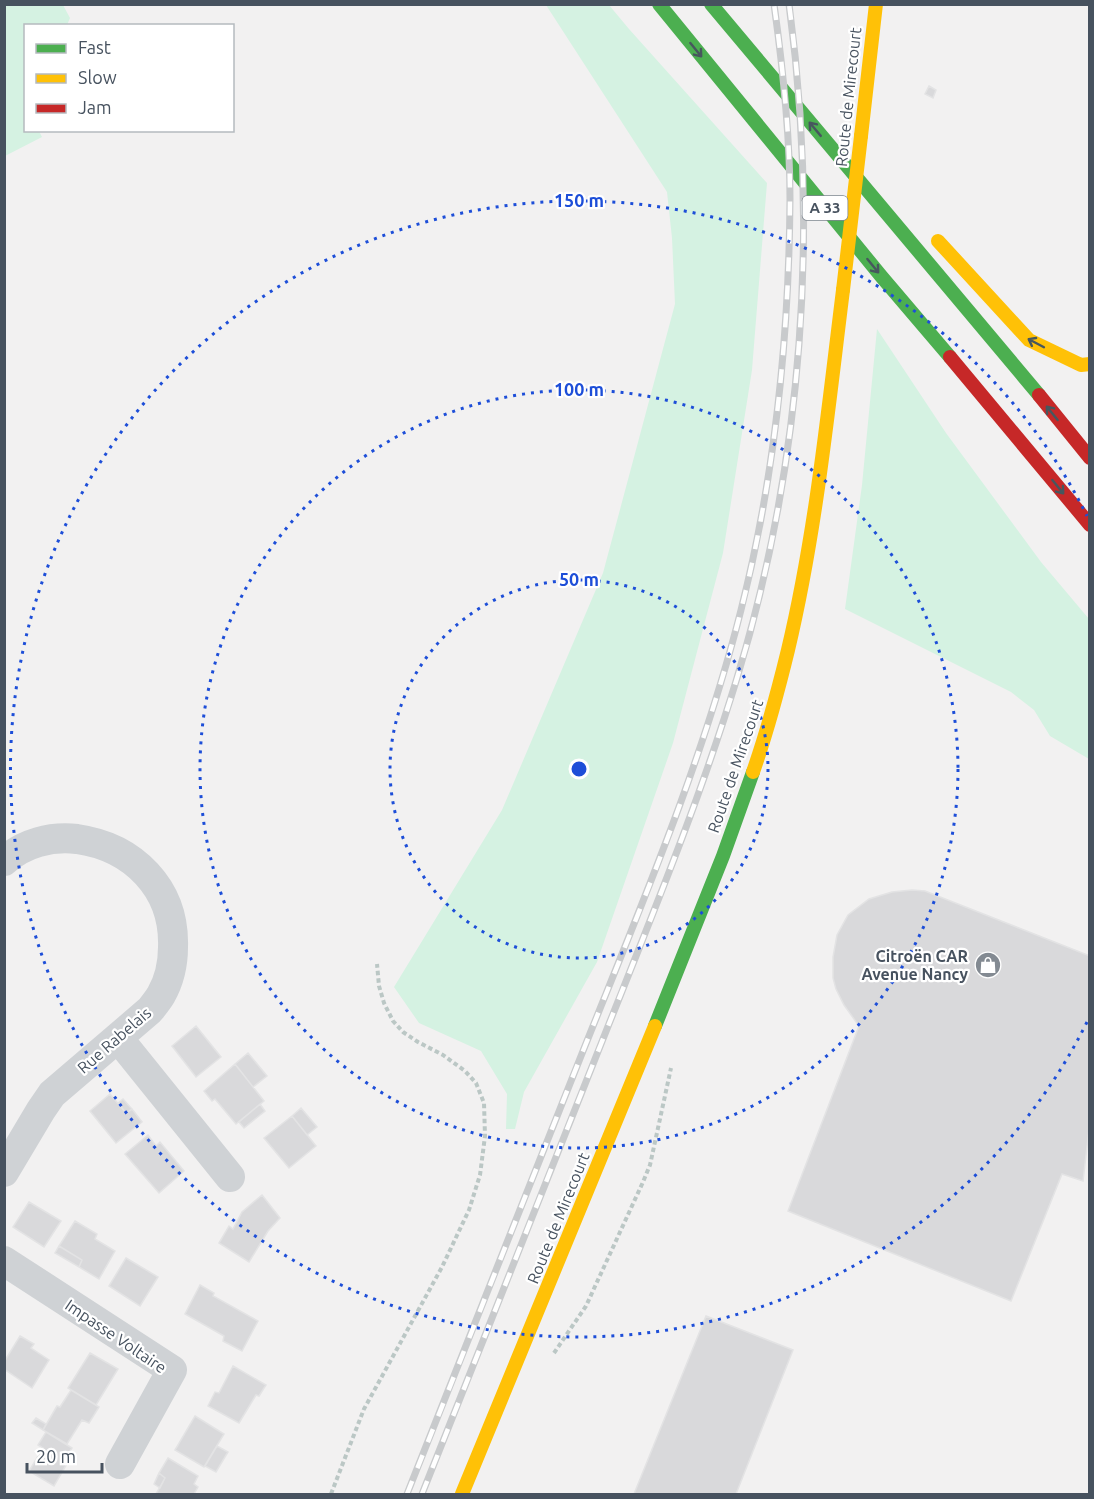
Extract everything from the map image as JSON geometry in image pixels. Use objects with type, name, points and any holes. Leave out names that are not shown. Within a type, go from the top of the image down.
[{"type":"main road","name":"A 33","points":[[659,4],[1089,525]]},
{"type":"main road","name":"A 33","points":[[711,4],[928,261],[1089,458]]},
{"type":"main road","name":"Route de Mirecourt","points":[[462,1494],[703,905],[757,760],[775,700],[789,645],[807,555],[843,290],[876,4]]},
{"type":"main road","points":[[880,206],[937,239],[1029,340],[1081,365],[1089,364]]},
{"type":"street","name":"Rue Rabelais","points":[[4,861],[32,843],[52,839],[70,838],[92,841],[115,850],[134,861],[161,892],[168,907],[174,936],[173,959],[161,995],[150,1010],[52,1094],[4,1172]]},
{"type":"street","points":[[118,1038],[230,1177]]},
{"type":"street","name":"Impasse Voltaire","points":[[4,1262],[172,1370],[120,1464]]},
{"type":"path","points":[[331,1494],[364,1409],[442,1267],[469,1210],[480,1175],[485,1136],[484,1103],[476,1083],[465,1071],[443,1055],[403,1032],[393,1021],[384,1003],[377,964]]},
{"type":"green space","points":[[5,4],[63,5],[70,18],[67,24],[24,24],[24,132],[40,132],[42,137],[5,156]]},
{"type":"green space","points":[[546,5],[609,5],[767,183],[752,370],[723,553],[673,743],[597,962],[524,1092],[515,1129],[506,1129],[507,1094],[481,1051],[419,1023],[394,987],[502,810],[603,573],[675,304],[667,192]]},
{"type":"green space","points":[[877,329],[946,433],[1041,562],[1089,619],[1089,759],[1050,736],[1034,710],[1011,692],[845,609],[862,485]]},
{"type":"building","points":[[929,86],[936,90],[933,98],[925,94]]},
{"type":"building","points":[[925,891],[1090,956],[1090,1121],[1083,1181],[1062,1174],[1011,1301],[788,1211],[859,1026],[844,1005],[833,978],[833,957],[837,935],[848,915],[869,899],[892,892]]},
{"type":"building","points":[[196,1026],[221,1057],[196,1077],[172,1046]]},
{"type":"building","points":[[248,1053],[267,1076],[253,1087],[235,1064]]},
{"type":"building","points":[[235,1064],[264,1101],[236,1124],[215,1099],[212,1101],[204,1091]]},
{"type":"building","points":[[110,1094],[126,1113],[132,1109],[142,1122],[116,1143],[90,1111]]},
{"type":"building","points":[[123,1099],[132,1109],[126,1113],[118,1103]]},
{"type":"building","points":[[260,1104],[265,1111],[244,1128],[239,1122]]},
{"type":"building","points":[[301,1108],[317,1127],[307,1135],[292,1116]]},
{"type":"building","points":[[292,1116],[316,1146],[289,1168],[264,1138]]},
{"type":"building","points":[[148,1135],[156,1146],[160,1142],[184,1171],[159,1193],[125,1154]]},
{"type":"building","points":[[262,1195],[280,1218],[268,1231],[249,1262],[219,1243],[229,1226],[233,1229],[242,1212]]},
{"type":"building","points":[[29,1202],[61,1221],[44,1247],[13,1227]]},
{"type":"building","points":[[75,1221],[97,1234],[95,1239],[115,1251],[99,1279],[79,1267],[82,1260],[59,1246]]},
{"type":"building","points":[[59,1246],[82,1260],[79,1267],[55,1253]]},
{"type":"building","points":[[126,1258],[158,1277],[140,1306],[109,1286]]},
{"type":"building","points":[[200,1285],[214,1293],[213,1296],[258,1321],[242,1351],[223,1341],[224,1336],[185,1314]]},
{"type":"building","points":[[706,1316],[793,1350],[736,1494],[634,1494]]},
{"type":"building","points":[[20,1336],[34,1344],[31,1348],[49,1360],[32,1388],[4,1369],[4,1362]]},
{"type":"building","points":[[90,1353],[118,1369],[96,1405],[68,1388]]},
{"type":"building","points":[[233,1366],[266,1385],[259,1396],[256,1395],[239,1423],[208,1406],[215,1392],[219,1393]]},
{"type":"building","points":[[71,1390],[99,1407],[89,1423],[82,1420],[67,1444],[43,1430],[57,1406],[60,1407]]},
{"type":"building","points":[[195,1416],[224,1434],[204,1467],[175,1450]]},
{"type":"building","points":[[36,1418],[46,1424],[43,1430],[32,1423]]},
{"type":"building","points":[[46,1432],[72,1448],[64,1460],[68,1462],[54,1486],[29,1471],[43,1448],[38,1445]]},
{"type":"building","points":[[217,1446],[228,1452],[216,1472],[205,1466]]},
{"type":"building","points":[[168,1458],[198,1476],[194,1484],[198,1487],[194,1494],[156,1494],[165,1478],[159,1473]]},
{"type":"building","points":[[159,1473],[165,1478],[160,1488],[154,1484]]},
{"type":"railway","points":[[407,1494],[670,833],[726,666],[741,610],[753,560],[771,457],[787,303],[789,151],[774,4]]},
{"type":"railway","points":[[422,1494],[690,817],[737,678],[759,596],[777,513],[790,428],[799,344],[803,258],[803,173],[798,88],[789,4]]},
{"type":"traffic: fast","points":[[659,4],[950,357]]},
{"type":"traffic: fast","points":[[711,4],[1039,395]]},
{"type":"traffic: fast","points":[[655,1026],[723,856],[753,772]]},
{"type":"traffic: slow","points":[[861,136],[876,4]]},
{"type":"traffic: slow","points":[[843,290],[861,136]]},
{"type":"traffic: slow","points":[[938,241],[1029,340],[1081,365],[1090,364]]},
{"type":"traffic: slow","points":[[753,772],[768,727],[798,606],[820,471],[843,290]]},
{"type":"traffic: slow","points":[[462,1494],[655,1026]]},
{"type":"traffic: jam","points":[[950,357],[1090,525]]},
{"type":"traffic: jam","points":[[1039,395],[1090,458]]},
{"type":"place","name":"Citroën CAR Avenue Nancy","points":[[988,965]]}]
